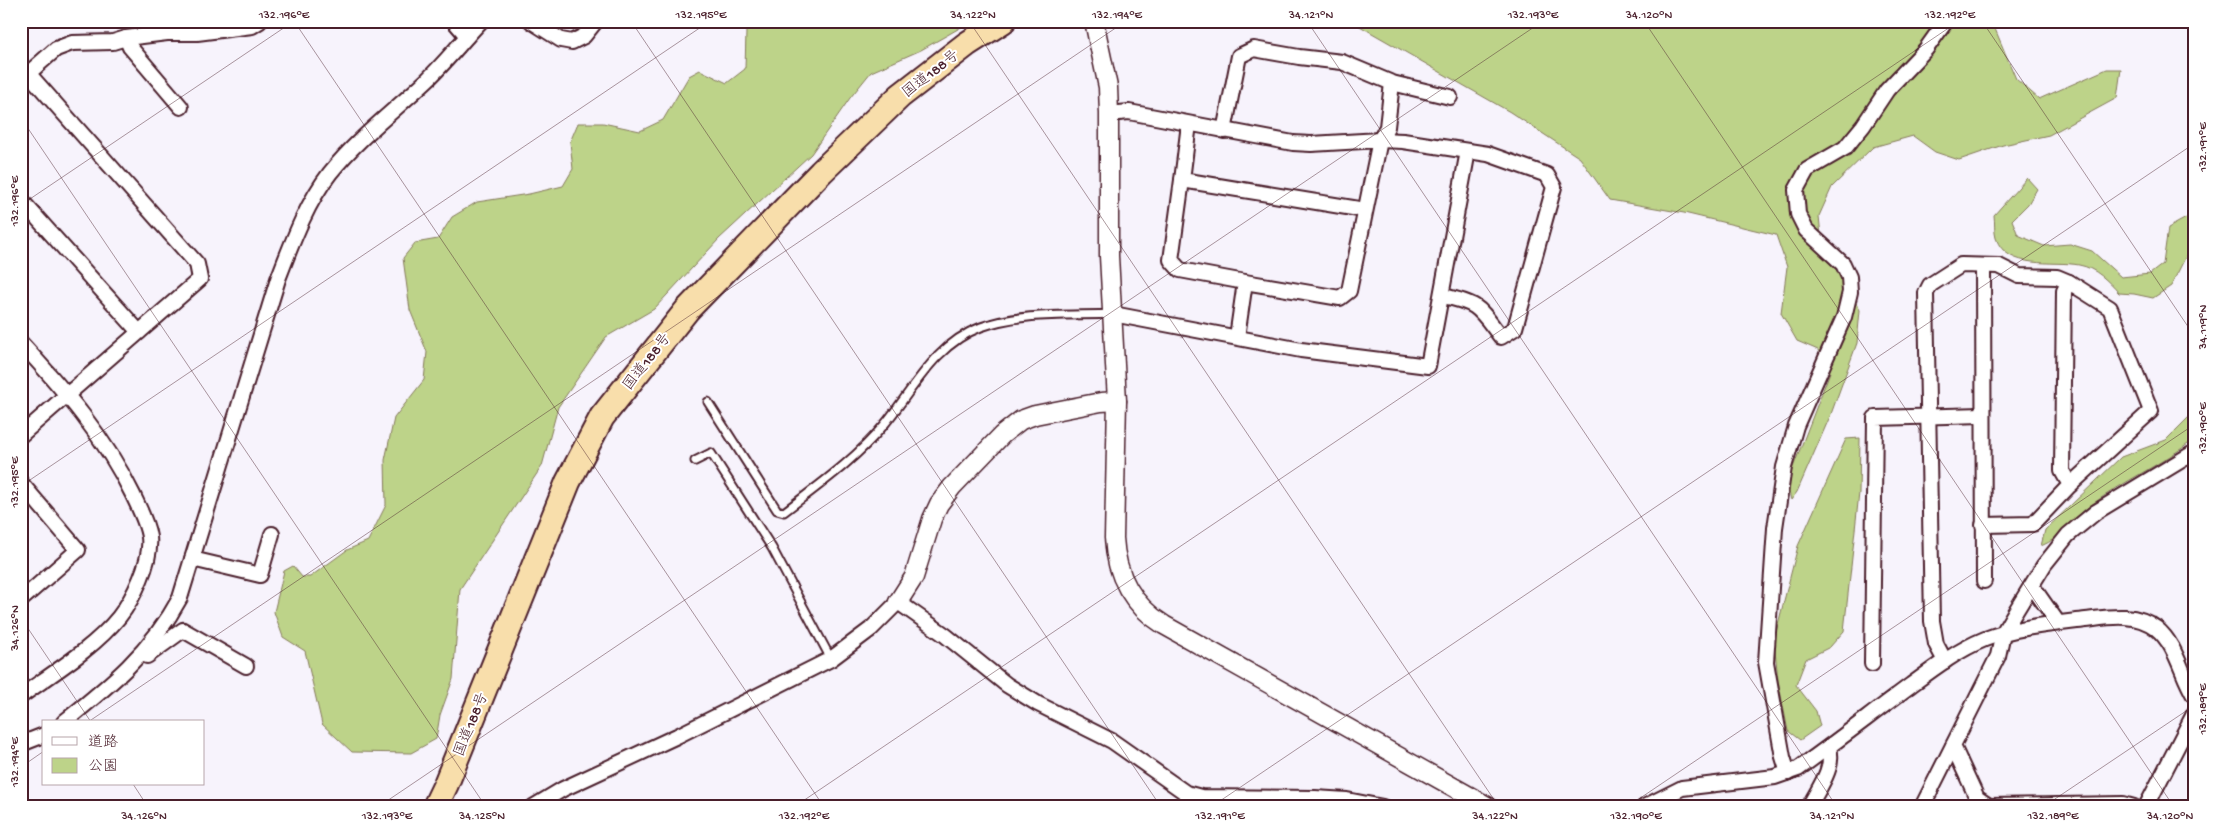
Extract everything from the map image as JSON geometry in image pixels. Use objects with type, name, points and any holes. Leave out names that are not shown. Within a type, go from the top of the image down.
[{"type":"highway","name":"国道188号","points":[[435,807],[568,482],[602,417],[687,310],[821,172],[900,96],[967,44],[1004,21]]},
{"type":"street","points":[[21,435],[200,280],[197,264],[25,76],[56,49],[72,43],[113,42],[126,38],[167,33],[196,33],[252,26],[260,21]]},
{"type":"street","points":[[454,21],[467,36]]},
{"type":"street","points":[[66,720],[119,677],[142,654],[166,623],[180,598],[278,279],[291,245],[314,197],[330,173],[354,147],[428,79],[481,21]]},
{"type":"street","points":[[531,21],[561,40],[572,42],[584,36],[596,21]]},
{"type":"street","points":[[1094,21],[1108,87],[1109,256],[1117,402],[1115,553],[1124,582],[1140,607],[1164,626],[1489,807]]},
{"type":"street","points":[[1788,773],[1783,757],[1766,662],[1775,528],[1784,467],[1796,426],[1844,317],[1850,292],[1849,277],[1843,264],[1806,230],[1798,214],[1796,190],[1807,170],[1845,148],[1863,126],[1887,90],[1926,49],[1946,21]]},
{"type":"street","points":[[126,38],[130,47],[181,107]]},
{"type":"street","points":[[1224,131],[1239,56],[1254,49],[1299,58],[1342,62],[1392,83],[1450,97]]},
{"type":"street","points":[[1190,124],[1171,260],[1180,270],[1340,298],[1350,291],[1380,140],[1387,127],[1392,83]]},
{"type":"street","points":[[1109,114],[1129,112],[1224,131],[1311,144],[1380,140],[1468,151],[1488,154],[1547,175],[1554,187],[1515,328],[1501,337],[1479,308],[1468,301],[1443,296]]},
{"type":"street","points":[[1113,314],[1131,316],[1167,326],[1237,337],[1301,350],[1428,366],[1443,296],[1468,151]]},
{"type":"street","points":[[1182,180],[1366,210]]},
{"type":"street","points":[[21,200],[139,332]]},
{"type":"street","points":[[1945,661],[1936,644],[1932,621],[1926,293],[1930,285],[1961,265],[1999,266],[2019,276],[2056,277],[2069,282],[2110,308],[2151,411],[2070,485],[2033,524],[1983,525]]},
{"type":"street","points":[[1983,266],[1984,581]]},
{"type":"street","points":[[1237,337],[1245,282]]},
{"type":"street","points":[[2069,282],[2064,291],[2062,471],[2070,485]]},
{"type":"street","points":[[21,343],[67,394],[95,431],[122,472],[149,538],[148,562],[119,617],[60,668],[21,696]]},
{"type":"street","points":[[532,807],[563,789],[677,736],[831,658],[871,629],[898,602],[914,577],[932,519],[939,504],[952,487],[1002,434],[1021,420],[1035,415],[1101,402],[1117,402]]},
{"type":"street","points":[[1872,664],[1875,418],[1983,415]]},
{"type":"street","points":[[1922,807],[1998,656],[2003,633],[2044,564],[2068,535],[2096,512],[2195,452]]},
{"type":"street","points":[[21,482],[78,550],[21,600]]},
{"type":"street","points":[[192,559],[260,575],[272,534]]},
{"type":"street","points":[[2032,586],[2058,623]]},
{"type":"street","points":[[898,602],[945,634],[1007,685],[1038,704],[1112,741],[1186,792],[1202,797],[1347,800],[1383,807]]},
{"type":"street","points":[[1644,807],[1682,788],[1775,777],[1788,773],[1829,748],[1945,661],[1984,639],[2003,633],[2058,623],[2113,617],[2128,617],[2142,621],[2155,628],[2166,638],[2195,697]]},
{"type":"street","points":[[142,654],[147,656],[183,630],[246,666]]},
{"type":"street","points":[[2146,807],[2195,712]]},
{"type":"street","points":[[21,744],[42,736]]},
{"type":"street","points":[[1953,746],[1977,798],[1989,806],[2123,804],[2134,807]]},
{"type":"street","points":[[1809,807],[1831,761],[1829,748]]},
{"type":"lane","points":[[708,402],[777,510],[784,512],[847,464],[884,425],[929,364],[953,344],[980,328],[1013,319],[1113,314]]},
{"type":"lane","points":[[695,461],[711,453],[772,548],[831,658]]},
{"type":"green space","points":[[739,21],[972,21],[921,50],[871,72],[850,98],[811,154],[719,239],[654,309],[606,337],[558,407],[542,466],[460,589],[453,679],[440,715],[436,739],[411,753],[352,752],[322,724],[305,651],[283,637],[274,612],[284,571],[293,566],[302,577],[310,577],[347,550],[368,541],[386,505],[385,460],[394,418],[424,380],[427,352],[410,310],[403,258],[415,243],[438,239],[452,217],[477,202],[529,194],[563,186],[573,169],[570,142],[578,123],[603,123],[640,131],[663,120],[689,76],[700,70],[727,83],[745,69],[746,32]]},
{"type":"green space","points":[[1351,21],[1989,21],[1993,24],[2016,79],[2039,99],[2107,69],[2121,69],[2117,98],[2049,135],[2003,145],[1959,160],[1935,152],[1913,136],[1873,147],[1832,187],[1819,216],[1823,256],[1840,274],[1860,310],[1857,343],[1831,414],[1797,492],[1791,500],[1787,483],[1830,372],[1818,350],[1797,341],[1781,313],[1787,267],[1776,235],[1684,213],[1610,200],[1580,158],[1510,112]]},
{"type":"green space","points":[[2027,178],[2037,189],[2028,204],[2012,220],[2018,235],[2044,246],[2070,244],[2092,251],[2121,277],[2150,274],[2163,264],[2168,228],[2188,217],[2195,216],[2195,238],[2171,286],[2153,298],[2119,293],[2091,269],[2079,265],[2032,262],[2010,255],[2002,248],[1996,238],[1994,215]]},
{"type":"green space","points":[[2195,411],[2195,439],[2091,505],[2055,538],[2041,546],[2045,530],[2121,457],[2166,440]]},
{"type":"green space","points":[[1860,438],[1859,493],[1844,631],[1830,647],[1806,659],[1796,685],[1816,711],[1820,726],[1800,740],[1788,731],[1778,680],[1774,640],[1798,546],[1846,439]]}]
